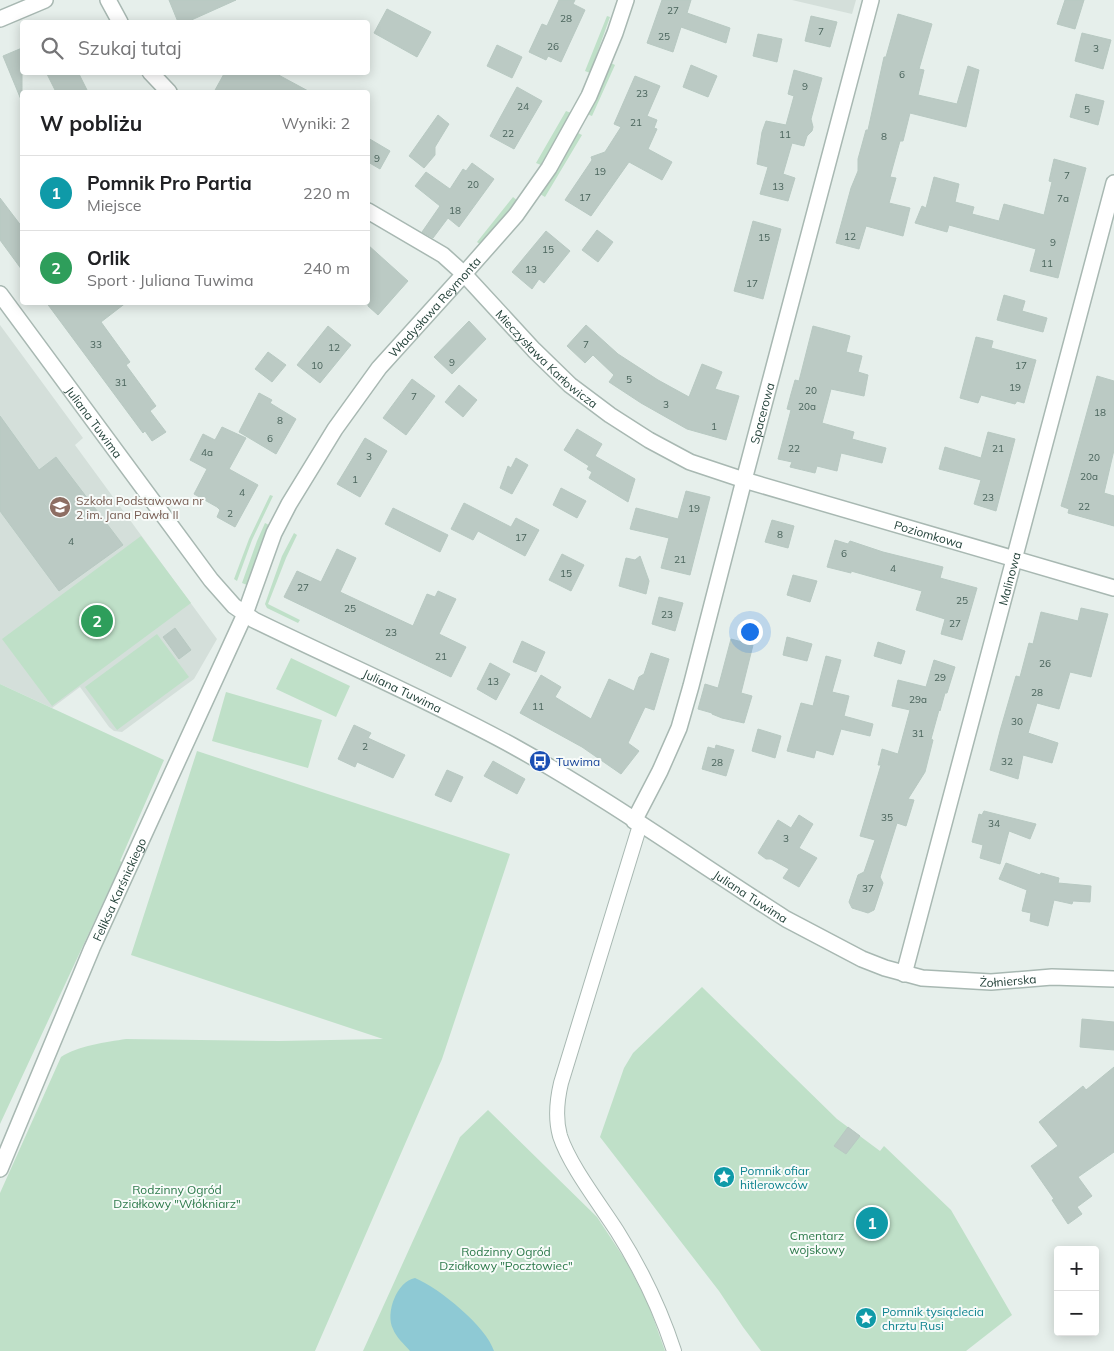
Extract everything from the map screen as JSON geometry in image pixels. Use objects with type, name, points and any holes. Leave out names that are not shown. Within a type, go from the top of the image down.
[{"type":"street","points":[[0,18],[45,0]]},
{"type":"street","points":[[108,0],[119,20]]},
{"type":"street","name":"Władysława Reymonta","points":[[245,614],[274,533],[289,504],[335,429],[379,368],[516,215],[549,168],[589,96],[615,33],[626,0]]},
{"type":"street","name":"Spacerowa","points":[[637,823],[678,728],[701,649],[871,0]]},
{"type":"street","points":[[153,75],[167,90]]},
{"type":"street","name":"Malinowa","points":[[904,974],[1114,183]]},
{"type":"street","name":"Mieczysława Karłowicza","points":[[370,212],[443,255],[464,274],[534,350],[570,385],[610,415],[649,440],[690,462],[744,480]]},
{"type":"street","name":"Juliana Tuwima","points":[[0,294],[211,580],[245,614],[483,730],[550,768],[802,929],[862,959],[904,974]]},
{"type":"street","name":"Poziomkowa","points":[[744,480],[1114,588]]},
{"type":"street","name":"Feliksa Karśnickiego","points":[[0,1168],[92,948],[245,614]]},
{"type":"street","points":[[637,823],[561,1083],[557,1109],[562,1141],[651,1290],[674,1351]]},
{"type":"street","name":"Żołnierska","points":[[904,974],[945,980],[991,982],[1052,977],[1114,979]]},
{"type":"shaded area","points":[[792,0],[856,0],[852,14]]},
{"type":"shaded area","name":"Szkoła Podstawowa nr 2 im. Jana Pawła II","points":[[0,325],[83,438],[75,445],[217,639],[194,679],[122,732],[114,731],[109,727],[80,687],[52,708],[0,684]]},
{"type":"green space","points":[[607,16],[610,17],[590,73],[585,71]]},
{"type":"green space","points":[[611,63],[615,65],[592,116],[587,114]]},
{"type":"green space","points":[[566,111],[571,113],[541,165],[536,163]]},
{"type":"green space","points":[[578,133],[582,135],[545,197],[540,194]]},
{"type":"green space","points":[[513,197],[518,201],[481,245],[477,242]]},
{"type":"green space","points":[[270,495],[273,496],[252,540],[237,581],[234,579],[249,539]]},
{"type":"green space","points":[[265,523],[269,525],[247,585],[242,583]]},
{"type":"green space","points":[[294,533],[297,535],[268,604],[300,620],[298,623],[267,608],[265,604],[282,556]]},
{"type":"green space","points":[[141,536],[191,603],[52,706],[2,639]]},
{"type":"green space","points":[[157,634],[189,677],[117,730],[85,687]]},
{"type":"green space","points":[[291,658],[350,686],[336,717],[276,689]]},
{"type":"green space","points":[[0,684],[164,760],[120,861],[122,862],[0,1124]]},
{"type":"green space","points":[[226,692],[322,720],[308,768],[212,741]]},
{"type":"green space","name":"Rodzinny Ogród Działkowy \"Włókniarz\"","points":[[197,751],[510,854],[442,1059],[315,1351],[0,1351],[0,1193],[61,1057],[84,1047],[126,1039],[279,1041],[383,1039],[131,955]]},
{"type":"green space","name":"Cmentarz wojskowy","points":[[702,987],[837,1119],[880,1151],[884,1146],[951,1210],[1012,1315],[966,1351],[761,1351],[719,1291],[600,1137],[624,1068],[633,1053]]},
{"type":"green space","name":"Rodzinny Ogród Działkowy \"Pocztowiec\"","points":[[488,1110],[597,1217],[626,1261],[648,1303],[665,1351],[363,1351],[460,1137]]},
{"type":"water","points":[[415,1278],[436,1290],[472,1320],[482,1330],[494,1351],[410,1351],[394,1332],[391,1315],[394,1299],[398,1291],[409,1280]]},
{"type":"building","points":[[169,0],[236,0],[191,20],[177,20]]},
{"type":"building","points":[[559,0],[575,0],[573,4],[585,10],[561,62],[548,56],[546,60],[529,52],[542,24],[547,26]]},
{"type":"building","points":[[662,0],[691,0],[687,13],[730,28],[726,43],[681,27],[673,52],[647,43]]},
{"type":"building","points":[[1065,0],[1084,0],[1075,29],[1057,24]]},
{"type":"building","points":[[387,9],[431,32],[417,57],[374,33]]},
{"type":"building","points":[[898,14],[932,24],[919,69],[924,70],[918,95],[957,104],[968,66],[979,70],[966,127],[910,113],[903,141],[900,141],[890,177],[896,178],[889,203],[910,208],[903,236],[866,226],[859,249],[836,243],[851,188],[858,171],[858,159],[866,130],[868,130],[884,57],[886,57]]},
{"type":"building","points":[[811,16],[837,22],[830,47],[805,41]]},
{"type":"building","points":[[1082,33],[1111,40],[1103,69],[1075,61]]},
{"type":"building","points":[[758,34],[782,39],[777,62],[753,56]]},
{"type":"building","points":[[497,45],[522,57],[512,78],[487,66]]},
{"type":"building","points":[[20,49],[22,90],[20,90],[20,97],[3,56]]},
{"type":"building","points":[[691,65],[717,76],[708,97],[683,87]]},
{"type":"building","points":[[794,70],[822,78],[811,119],[812,131],[807,136],[804,146],[792,143],[783,174],[795,178],[788,201],[760,194],[768,167],[757,164],[762,132],[766,121],[786,125],[794,96],[788,94]]},
{"type":"building","points":[[48,75],[80,75],[87,90],[55,90]]},
{"type":"building","points":[[223,75],[279,75],[306,90],[215,90]]},
{"type":"building","points":[[635,76],[660,86],[647,116],[657,120],[654,128],[657,129],[648,149],[672,162],[662,180],[629,162],[591,216],[565,200],[592,160],[591,157],[605,152],[621,127],[614,124]]},
{"type":"building","points":[[517,87],[542,101],[514,149],[490,136]]},
{"type":"building","points":[[1076,94],[1104,101],[1098,125],[1070,117]]},
{"type":"building","points":[[438,115],[449,124],[435,147],[435,155],[424,168],[409,156]]},
{"type":"building","points":[[370,139],[390,151],[380,169],[370,163]]},
{"type":"building","points":[[1054,159],[1086,168],[1058,278],[1030,271],[1036,249],[949,225],[947,232],[915,223],[922,206],[926,208],[934,177],[959,184],[955,202],[974,207],[972,214],[999,221],[1004,204],[1044,215],[1052,182],[1049,181]]},
{"type":"building","points":[[472,163],[494,179],[459,227],[448,218],[433,238],[422,232],[440,206],[415,186],[426,172],[450,189],[463,169],[466,171]]},
{"type":"building","points":[[0,198],[20,224],[20,267],[0,240]]},
{"type":"building","points":[[753,221],[781,229],[763,299],[734,291]]},
{"type":"building","points":[[597,230],[613,242],[598,262],[582,250]]},
{"type":"building","points":[[546,231],[570,251],[544,283],[539,279],[532,289],[512,272]]},
{"type":"building","points":[[370,247],[408,281],[378,315],[368,306],[370,305]]},
{"type":"building","points":[[1004,295],[1025,301],[1022,311],[1047,318],[1043,332],[997,320]]},
{"type":"building","points":[[48,305],[123,305],[101,322],[130,362],[126,365],[156,406],[150,411],[166,432],[152,441],[145,431],[143,433]]},
{"type":"building","points":[[469,321],[486,339],[452,374],[434,357]]},
{"type":"building","points":[[586,325],[618,354],[658,380],[689,397],[702,364],[722,372],[715,389],[739,396],[726,440],[687,429],[641,403],[609,382],[614,375],[593,355],[585,363],[567,346]]},
{"type":"building","points":[[328,326],[351,345],[320,383],[297,365]]},
{"type":"building","points":[[813,326],[850,336],[846,352],[862,356],[858,372],[868,375],[864,396],[831,389],[822,423],[854,432],[852,439],[886,448],[882,463],[841,453],[837,471],[817,466],[815,473],[790,467],[792,462],[778,459],[791,410],[787,409],[795,380],[799,381]]},
{"type":"building","points":[[976,337],[993,341],[991,348],[1036,360],[1024,403],[1017,401],[1015,404],[981,395],[978,403],[960,398]]},
{"type":"building","points":[[268,352],[286,365],[272,382],[255,369]]},
{"type":"building","points":[[1097,376],[1114,381],[1114,450],[1104,493],[1114,496],[1114,526],[1068,513],[1069,509],[1061,506]]},
{"type":"building","points":[[412,379],[435,396],[406,435],[383,418]]},
{"type":"building","points":[[459,385],[477,400],[463,417],[445,402]]},
{"type":"building","points":[[259,393],[272,400],[270,403],[296,419],[276,454],[239,432]]},
{"type":"building","points":[[0,416],[39,470],[56,457],[123,545],[59,591],[0,511]]},
{"type":"building","points":[[222,427],[246,438],[229,469],[258,485],[235,527],[217,517],[220,510],[217,507],[194,494],[207,469],[190,460],[203,434],[215,440]]},
{"type":"building","points":[[577,429],[602,444],[595,456],[635,479],[628,502],[589,478],[592,472],[587,469],[589,466],[564,450]]},
{"type":"building","points":[[988,432],[1015,439],[996,511],[974,504],[981,480],[939,469],[945,447],[981,458]]},
{"type":"building","points":[[365,438],[387,451],[360,497],[337,484]]},
{"type":"building","points":[[516,458],[528,465],[512,494],[500,488],[508,466],[511,468]]},
{"type":"building","points":[[561,488],[586,501],[577,518],[553,505]]},
{"type":"building","points":[[686,491],[710,497],[690,575],[661,568],[669,538],[630,529],[636,508],[678,519]]},
{"type":"building","points":[[464,503],[511,527],[516,518],[539,530],[525,556],[478,531],[473,540],[451,529]]},
{"type":"building","points":[[393,508],[448,535],[440,552],[385,524]]},
{"type":"building","points":[[772,520],[794,526],[788,548],[765,542]]},
{"type":"building","points":[[835,540],[848,544],[850,541],[883,552],[943,567],[940,578],[977,588],[962,640],[941,634],[945,619],[916,610],[922,591],[851,571],[851,573],[827,567]]},
{"type":"building","points":[[337,549],[356,558],[340,592],[413,626],[427,594],[435,597],[438,591],[456,599],[439,634],[466,647],[451,677],[284,597],[297,571],[321,582]]},
{"type":"building","points":[[562,554],[584,565],[571,591],[549,580]]},
{"type":"building","points":[[640,556],[649,581],[646,594],[619,586],[626,558],[635,560]]},
{"type":"building","points":[[793,575],[817,581],[810,602],[787,595]]},
{"type":"building","points":[[659,597],[683,603],[675,631],[652,624]]},
{"type":"building","points":[[1081,608],[1108,614],[1091,677],[1070,672],[1059,709],[1037,703],[1028,733],[1058,743],[1052,763],[1023,755],[1018,779],[990,770],[1016,676],[1020,677],[1029,643],[1033,644],[1041,612],[1078,621]]},
{"type":"building","points":[[175,628],[191,650],[179,659],[163,637]]},
{"type":"building","points":[[787,637],[812,644],[807,661],[783,655]]},
{"type":"building","points":[[731,639],[753,645],[741,693],[752,696],[744,723],[722,718],[698,709],[705,684],[718,688]]},
{"type":"building","points":[[522,641],[545,652],[536,672],[513,662]]},
{"type":"building","points":[[878,642],[905,651],[901,664],[874,656]]},
{"type":"building","points":[[651,653],[669,659],[654,710],[645,707],[628,743],[639,751],[621,774],[582,747],[520,713],[541,675],[561,687],[555,697],[591,719],[609,679],[634,691],[639,677],[644,674]]},
{"type":"building","points":[[826,656],[841,660],[832,692],[849,696],[844,716],[873,724],[870,736],[841,729],[833,755],[816,750],[814,758],[787,751],[801,703],[813,706]]},
{"type":"building","points":[[934,660],[955,667],[947,693],[945,693],[939,710],[925,772],[908,799],[914,800],[906,826],[897,823],[880,877],[883,883],[874,910],[868,913],[852,908],[849,902],[858,875],[864,872],[875,840],[860,836],[881,765],[878,765],[882,749],[898,754],[910,710],[892,706],[898,680],[926,687]]},
{"type":"building","points":[[490,663],[510,674],[496,700],[477,689]]},
{"type":"building","points":[[354,725],[371,733],[368,738],[405,755],[393,778],[357,762],[355,767],[338,759]]},
{"type":"building","points":[[758,729],[781,736],[775,758],[752,751]]},
{"type":"building","points":[[716,745],[734,750],[726,776],[702,769],[708,747],[715,749]]},
{"type":"building","points":[[493,761],[525,779],[517,794],[484,776]]},
{"type":"building","points":[[447,770],[463,777],[451,802],[435,795]]},
{"type":"building","points":[[984,811],[1036,824],[1030,839],[1009,831],[1000,864],[980,858],[983,845],[972,842],[979,814],[982,815]]},
{"type":"building","points":[[799,815],[813,824],[799,848],[817,858],[799,887],[783,878],[789,869],[771,859],[766,859],[758,853],[778,820],[791,828]]},
{"type":"building","points":[[1006,863],[1040,875],[1041,873],[1059,878],[1058,883],[1091,886],[1090,902],[1073,901],[1072,904],[1054,900],[1048,926],[1030,921],[1031,913],[1022,911],[1027,890],[999,879]]},
{"type":"building","points":[[1082,1019],[1114,1022],[1114,1050],[1080,1047]]},
{"type":"building","points":[[1114,1067],[1114,1152],[1078,1177],[1092,1196],[1077,1207],[1082,1214],[1068,1224],[1052,1200],[1054,1199],[1031,1166],[1058,1146],[1039,1122],[1083,1086],[1086,1090]]},
{"type":"building","points":[[848,1127],[860,1136],[846,1154],[834,1146]]},
{"type":"place","name":"Szkoła Podstawowa nr 2 im. Jana Pawła II","points":[[60,507]]},
{"type":"place","name":"Orlik","points":[[97,621]]},
{"type":"place","name":"Tuwima","points":[[540,761]]},
{"type":"place","name":"Pomnik ofiar hitlerowców","points":[[724,1177]]},
{"type":"place","name":"Pomnik Pro Partia","points":[[872,1223]]},
{"type":"place","name":"Pomnik tysiąclecia chrztu Rusi","points":[[866,1318]]}]
